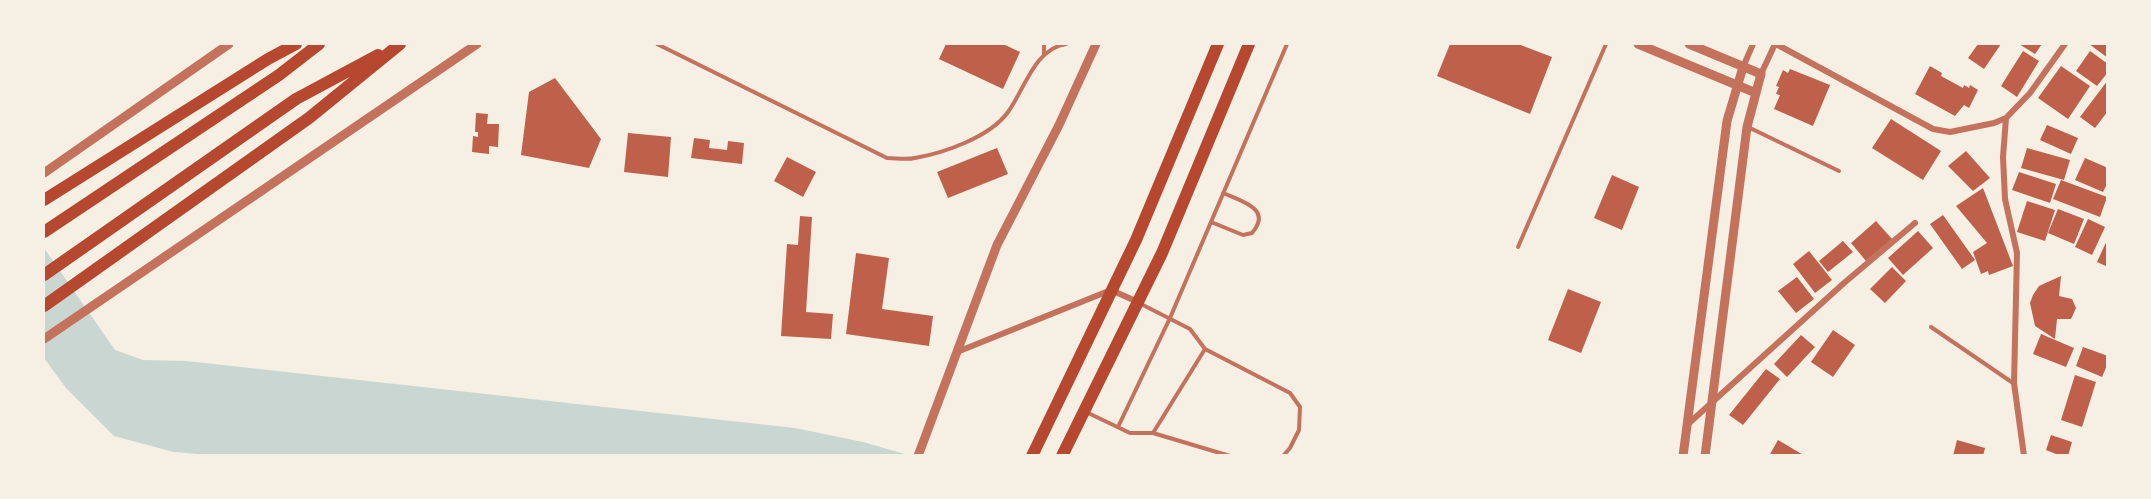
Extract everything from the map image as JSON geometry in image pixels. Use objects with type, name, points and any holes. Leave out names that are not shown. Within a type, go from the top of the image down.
[{"type":"highway","points":[[44,200],[268,59],[296,44]]},
{"type":"highway","points":[[49,229],[279,75],[320,44]]},
{"type":"highway","points":[[44,275],[296,99],[399,44]]},
{"type":"highway","points":[[44,306],[309,118],[399,44]]},
{"type":"highway","points":[[1032,456],[1136,240],[1218,44]]},
{"type":"highway","points":[[1062,456],[1162,253],[1249,44]]},
{"type":"street","points":[[44,173],[228,44]]},
{"type":"street","points":[[44,339],[477,44]]},
{"type":"street","points":[[919,452],[997,245],[1059,125],[1093,44]]},
{"type":"street","points":[[1638,44],[1756,93]]},
{"type":"street","points":[[1689,44],[1761,74]]},
{"type":"street","points":[[1683,456],[1727,121],[1743,67],[1753,44]]},
{"type":"street","points":[[1705,456],[1747,127],[1761,74],[1776,44],[1933,129],[1950,132],[1994,123],[2006,118],[2031,93],[2065,44]]},
{"type":"street","points":[[2006,118],[2002,157],[2005,199],[2017,253],[2014,383],[2024,456]]},
{"type":"street","points":[[1687,426],[1844,283],[1915,223]]},
{"type":"street","points":[[956,352],[1112,290],[1138,302]]},
{"type":"lane","points":[[657,44],[887,158],[914,158],[962,144],[989,130],[1008,113],[1044,54],[1066,44]]},
{"type":"lane","points":[[1044,44],[1044,54]]},
{"type":"lane","points":[[1118,427],[1170,318],[1287,44]]},
{"type":"lane","points":[[1518,247],[1606,44]]},
{"type":"lane","points":[[1747,127],[1839,171]]},
{"type":"lane","points":[[1211,222],[1243,235],[1252,233],[1259,221],[1259,215],[1254,208],[1223,193]]},
{"type":"lane","points":[[1138,302],[1190,329],[1204,349],[1290,393],[1300,407],[1299,430],[1283,456]]},
{"type":"lane","points":[[1931,327],[2014,383]]},
{"type":"lane","points":[[1153,433],[1204,349]]},
{"type":"lane","points":[[1084,411],[1130,433],[1153,433],[1230,456]]},
{"type":"shaded area","points":[[44,248],[115,350],[143,360],[186,361],[795,428],[863,442],[908,455],[222,456],[174,452],[114,436],[66,388],[44,358]]},
{"type":"building","points":[[946,44],[1003,44],[1020,52],[1003,89],[939,59]]},
{"type":"building","points":[[1450,44],[1518,44],[1552,57],[1530,114],[1437,76]]},
{"type":"building","points":[[1978,44],[2001,44],[1984,69],[1968,58]]},
{"type":"building","points":[[2019,44],[2042,44],[2035,54]]},
{"type":"building","points":[[2089,44],[2108,44],[2108,58]]},
{"type":"building","points":[[2023,51],[2039,61],[2017,97],[2001,86]]},
{"type":"building","points":[[2090,51],[2108,64],[2108,72],[2097,86],[2076,71]]},
{"type":"building","points":[[1930,66],[1942,73],[1941,76],[1963,88],[1964,85],[1969,88],[1970,85],[1978,90],[1969,108],[1964,105],[1955,116],[1915,94]]},
{"type":"building","points":[[2061,66],[2090,86],[2068,119],[2038,98]]},
{"type":"building","points":[[1790,69],[1830,85],[1813,126],[1774,109],[1780,95],[1776,94],[1779,87],[1776,86],[1783,70],[1788,73]]},
{"type":"building","points":[[555,78],[601,139],[589,168],[521,155],[529,92]]},
{"type":"building","points":[[2108,80],[2108,111],[2095,128],[2080,117]]},
{"type":"building","points":[[476,113],[488,114],[487,124],[499,124],[498,147],[489,146],[489,154],[472,152],[473,136],[478,137],[478,132],[475,132]]},
{"type":"building","points":[[1891,119],[1941,151],[1923,180],[1872,148]]},
{"type":"building","points":[[2047,125],[2078,138],[2071,154],[2040,140]]},
{"type":"building","points":[[628,133],[671,137],[668,177],[624,172]]},
{"type":"building","points":[[694,138],[710,140],[709,148],[727,150],[728,141],[744,143],[742,164],[691,158]]},
{"type":"building","points":[[997,148],[1008,174],[948,198],[937,172]]},
{"type":"building","points":[[2027,148],[2070,160],[2064,180],[2021,168]]},
{"type":"building","points":[[1966,151],[1990,178],[1973,191],[1948,166]]},
{"type":"building","points":[[787,157],[816,172],[803,197],[774,181]]},
{"type":"building","points":[[2085,158],[2108,168],[2108,182],[2103,192],[2075,180]]},
{"type":"building","points":[[2019,172],[2056,184],[2050,203],[2012,190]]},
{"type":"building","points":[[1612,175],[1639,187],[1622,230],[1594,218]]},
{"type":"building","points":[[2061,180],[2107,197],[2100,217],[2053,199]]},
{"type":"building","points":[[1983,188],[2013,266],[1989,275],[1988,271],[1981,274],[1973,252],[1987,243],[1956,206]]},
{"type":"building","points":[[2027,201],[2055,210],[2045,241],[2017,232]]},
{"type":"building","points":[[2058,209],[2084,219],[2074,244],[2048,233]]},
{"type":"building","points":[[1943,215],[1975,260],[1962,269],[1930,224]]},
{"type":"building","points":[[800,216],[812,217],[806,312],[833,314],[831,339],[781,336],[787,244],[798,245]]},
{"type":"building","points":[[2088,219],[2105,227],[2092,255],[2075,247]]},
{"type":"building","points":[[1876,221],[1892,239],[1866,261],[1851,243]]},
{"type":"building","points":[[1918,231],[1933,248],[1903,275],[1888,258]]},
{"type":"building","points":[[2108,238],[2108,267],[2097,262]]},
{"type":"building","points":[[1843,241],[1853,252],[1828,272],[1819,261]]},
{"type":"building","points":[[1809,251],[1832,280],[1815,293],[1793,264]]},
{"type":"building","points":[[856,253],[889,258],[882,309],[933,316],[929,346],[846,334]]},
{"type":"building","points":[[1892,267],[1906,281],[1885,303],[1870,289]]},
{"type":"building","points":[[2061,276],[2059,296],[2072,299],[2076,308],[2071,319],[2057,319],[2055,339],[2035,326],[2030,303],[2039,286]]},
{"type":"building","points":[[1797,277],[1814,299],[1796,313],[1778,291]]},
{"type":"building","points":[[1568,289],[1601,302],[1581,353],[1548,340]]},
{"type":"building","points":[[1833,330],[1855,345],[1833,377],[1811,362]]},
{"type":"building","points":[[2041,334],[2074,348],[2066,367],[2033,354]]},
{"type":"building","points":[[1801,335],[1815,347],[1787,377],[1774,364]]},
{"type":"building","points":[[2083,347],[2108,356],[2108,363],[2102,377],[2076,366]]},
{"type":"building","points":[[1766,369],[1780,379],[1743,425],[1729,415]]},
{"type":"building","points":[[2075,375],[2096,382],[2082,427],[2061,420]]},
{"type":"building","points":[[2051,435],[2072,442],[2068,456],[2061,456],[2046,450]]},
{"type":"building","points":[[1778,440],[1805,456],[1769,456]]},
{"type":"building","points":[[1957,440],[1985,448],[1983,456],[1953,456]]}]
